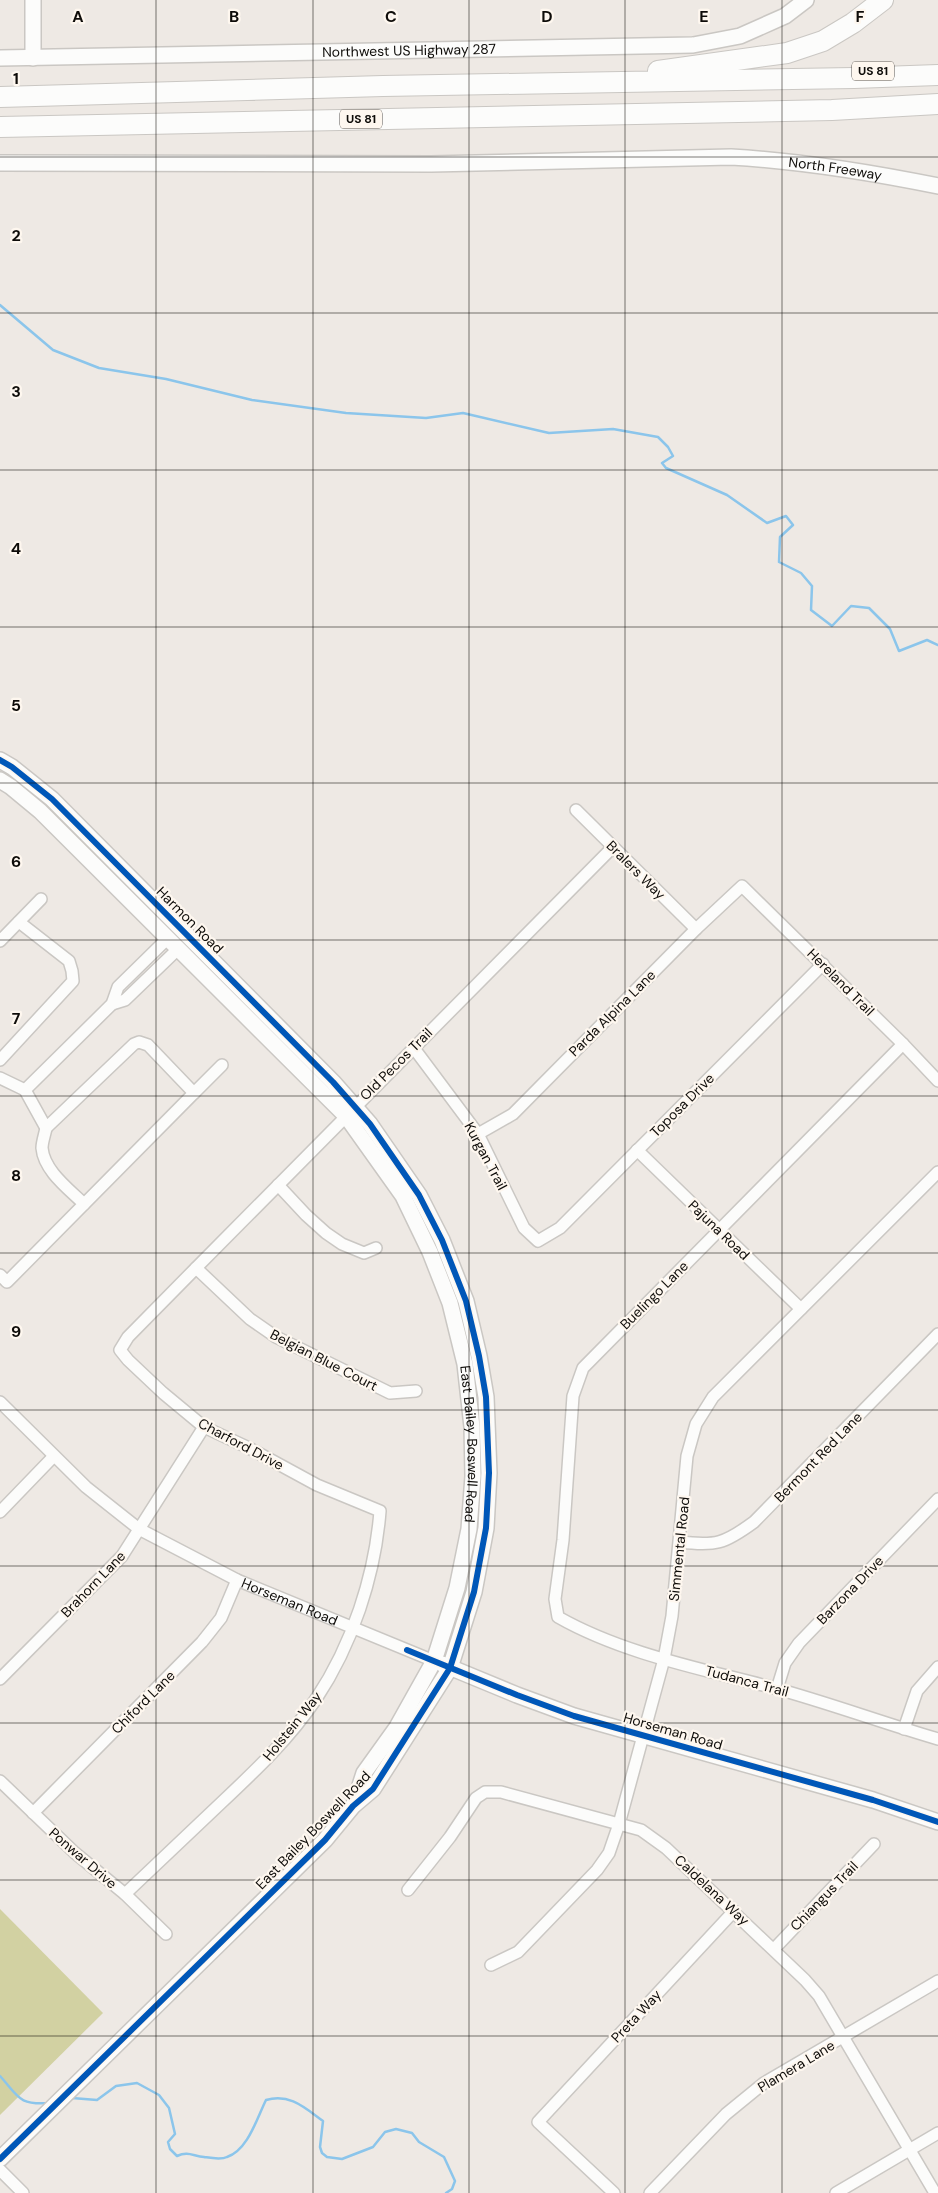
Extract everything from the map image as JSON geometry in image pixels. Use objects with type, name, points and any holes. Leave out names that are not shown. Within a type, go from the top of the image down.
[{"type":"highway","points":[[572,83],[787,53],[822,41],[853,23],[883,0]]},
{"type":"highway","name":"US 81","points":[[0,97],[809,79],[938,65]]},
{"type":"highway","points":[[809,79],[938,75]]},
{"type":"highway","points":[[832,110],[938,104]]},
{"type":"highway","points":[[832,110],[938,113]]},
{"type":"highway","name":"US 81","points":[[0,127],[832,110]]},
{"type":"street","points":[[33,0],[33,58]]},
{"type":"street","name":"Northwest US Highway 287","points":[[0,58],[693,45],[740,36],[785,16],[806,0]]},
{"type":"street","name":"North Freeway","points":[[0,163],[432,164],[731,157],[769,159],[838,168],[938,186]]},
{"type":"street","name":"Harmon Road","points":[[0,760],[12,767],[52,799],[351,1111]]},
{"type":"street","name":"Harmon Road","points":[[0,780],[11,786],[40,811],[173,944],[351,1111]]},
{"type":"street","name":"Bralers Way","points":[[576,810],[696,929]]},
{"type":"street","name":"Old Pecos Trail","points":[[120,1350],[128,1337],[613,847]]},
{"type":"street","name":"Parda Alpina Lane","points":[[478,1134],[513,1114],[696,929],[742,886]]},
{"type":"street","name":"Hereland Trail","points":[[742,886],[903,1044],[938,1081]]},
{"type":"street","points":[[0,941],[41,899]]},
{"type":"street","points":[[0,1060],[73,981],[69,961],[19,922]]},
{"type":"street","points":[[26,1090],[112,1004],[118,987],[173,944]]},
{"type":"street","name":"Toposa Drive","points":[[538,1242],[560,1228],[822,964]]},
{"type":"street","points":[[84,1204],[58,1178],[48,1163],[42,1148],[46,1128],[134,1044],[139,1042],[148,1045],[194,1093]]},
{"type":"street","name":"Buelingo Lane","points":[[558,1617],[556,1599],[563,1540],[573,1396],[583,1368],[903,1044]]},
{"type":"street","name":"Kurgan Trail","points":[[413,1047],[478,1134],[524,1228],[538,1242]]},
{"type":"street","points":[[2,1282],[84,1204],[222,1065]]},
{"type":"street","points":[[0,1078],[26,1090],[46,1128]]},
{"type":"street","name":"East Bailey Boswell Road","points":[[351,1111],[403,1196],[430,1252],[450,1303],[465,1364],[472,1427],[473,1476],[469,1529],[457,1588],[434,1661],[397,1727],[364,1773],[353,1806]]},
{"type":"street","name":"East Bailey Boswell Road","points":[[0,2159],[324,1840],[353,1806],[373,1789],[450,1668],[474,1592],[486,1528],[489,1473],[486,1397],[466,1301],[442,1240],[419,1195],[351,1111]]},
{"type":"street","name":"Pajuna Road","points":[[637,1150],[801,1309]]},
{"type":"street","name":"Simmental Road","points":[[492,1965],[518,1952],[598,1870],[609,1853],[619,1824],[664,1659],[672,1616],[687,1456],[696,1424],[713,1397],[938,1172]]},
{"type":"street","points":[[278,1185],[306,1216],[342,1244],[364,1253],[376,1248]]},
{"type":"street","name":"Belgian Blue Court","points":[[196,1268],[250,1319],[276,1337],[390,1393],[416,1390]]},
{"type":"street","name":"Bermont Red Lane","points":[[680,1542],[704,1545],[730,1540],[754,1522],[938,1334]]},
{"type":"street","name":"Charford Drive","points":[[120,1350],[163,1393],[204,1427],[317,1485],[380,1511]]},
{"type":"street","name":"Horseman Road","points":[[0,1402],[86,1487],[139,1529],[237,1580],[450,1668],[574,1716],[873,1800],[938,1822]]},
{"type":"street","name":"Brahorn Lane","points":[[0,1679],[122,1556],[204,1427]]},
{"type":"street","points":[[0,1512],[54,1456]]},
{"type":"street","name":"Barzona Drive","points":[[777,1689],[784,1662],[799,1642],[938,1499]]},
{"type":"street","name":"Holstein Way","points":[[125,1894],[264,1762],[314,1701],[332,1674],[352,1627],[366,1586],[378,1542],[380,1511]]},
{"type":"street","name":"Chiford Lane","points":[[33,1814],[202,1642],[221,1618],[237,1580]]},
{"type":"street","name":"Tudanca Trail","points":[[558,1617],[579,1629],[664,1659],[777,1689],[938,1739]]},
{"type":"street","points":[[904,1729],[917,1691],[938,1667]]},
{"type":"street","name":"Ponwar Drive","points":[[0,1781],[75,1853],[125,1894],[166,1934]]},
{"type":"street","name":"Caldelana Way","points":[[408,1890],[450,1837],[476,1798],[485,1792],[501,1792],[641,1830],[656,1839],[734,1911],[806,1980],[819,1996],[935,2193]]},
{"type":"street","name":"Chiangus Trail","points":[[774,1949],[874,1844]]},
{"type":"street","name":"Preta Way","points":[[614,2193],[538,2122],[734,1911]]},
{"type":"street","name":"Plamera Lane","points":[[650,2193],[726,2114],[764,2084],[938,1981]]},
{"type":"street","points":[[836,2193],[938,2133]]},
{"type":"street","points":[[0,2170],[23,2193]]},
{"type":"green space","points":[[0,1909],[103,2013],[0,2115]]},
{"type":"waterway","points":[[0,305],[53,350],[99,368],[166,379],[252,400],[346,413],[426,418],[463,413],[549,433],[613,429],[658,437],[668,447],[673,456],[662,463],[666,468],[727,495],[767,523],[786,516],[793,525],[780,537],[779,562],[801,573],[812,586],[811,610],[832,626],[851,606],[869,608],[890,629],[899,651],[927,640],[938,645]]},
{"type":"waterway","points":[[0,2076],[25,2101],[49,2103]]},
{"type":"waterway","points":[[72,2098],[97,2100],[116,2086],[137,2083],[159,2095],[169,2108],[175,2134],[168,2142],[170,2149],[177,2156],[187,2154],[219,2159],[225,2158],[241,2148],[251,2133],[266,2100],[275,2098],[290,2100],[323,2121],[320,2147],[322,2153],[327,2157],[342,2159],[373,2147],[385,2132],[396,2129],[412,2133],[419,2142],[444,2157],[455,2181],[452,2189],[446,2193]]},
{"type":"cycle path","points":[[0,760],[12,767],[52,799],[333,1082],[370,1124],[419,1195],[442,1240],[466,1301],[479,1356],[486,1397],[489,1473],[486,1528],[474,1592],[450,1668],[373,1789],[353,1806],[325,1840],[0,2159]]},
{"type":"cycle path","points":[[407,1650],[574,1716],[873,1800],[938,1822]]}]
